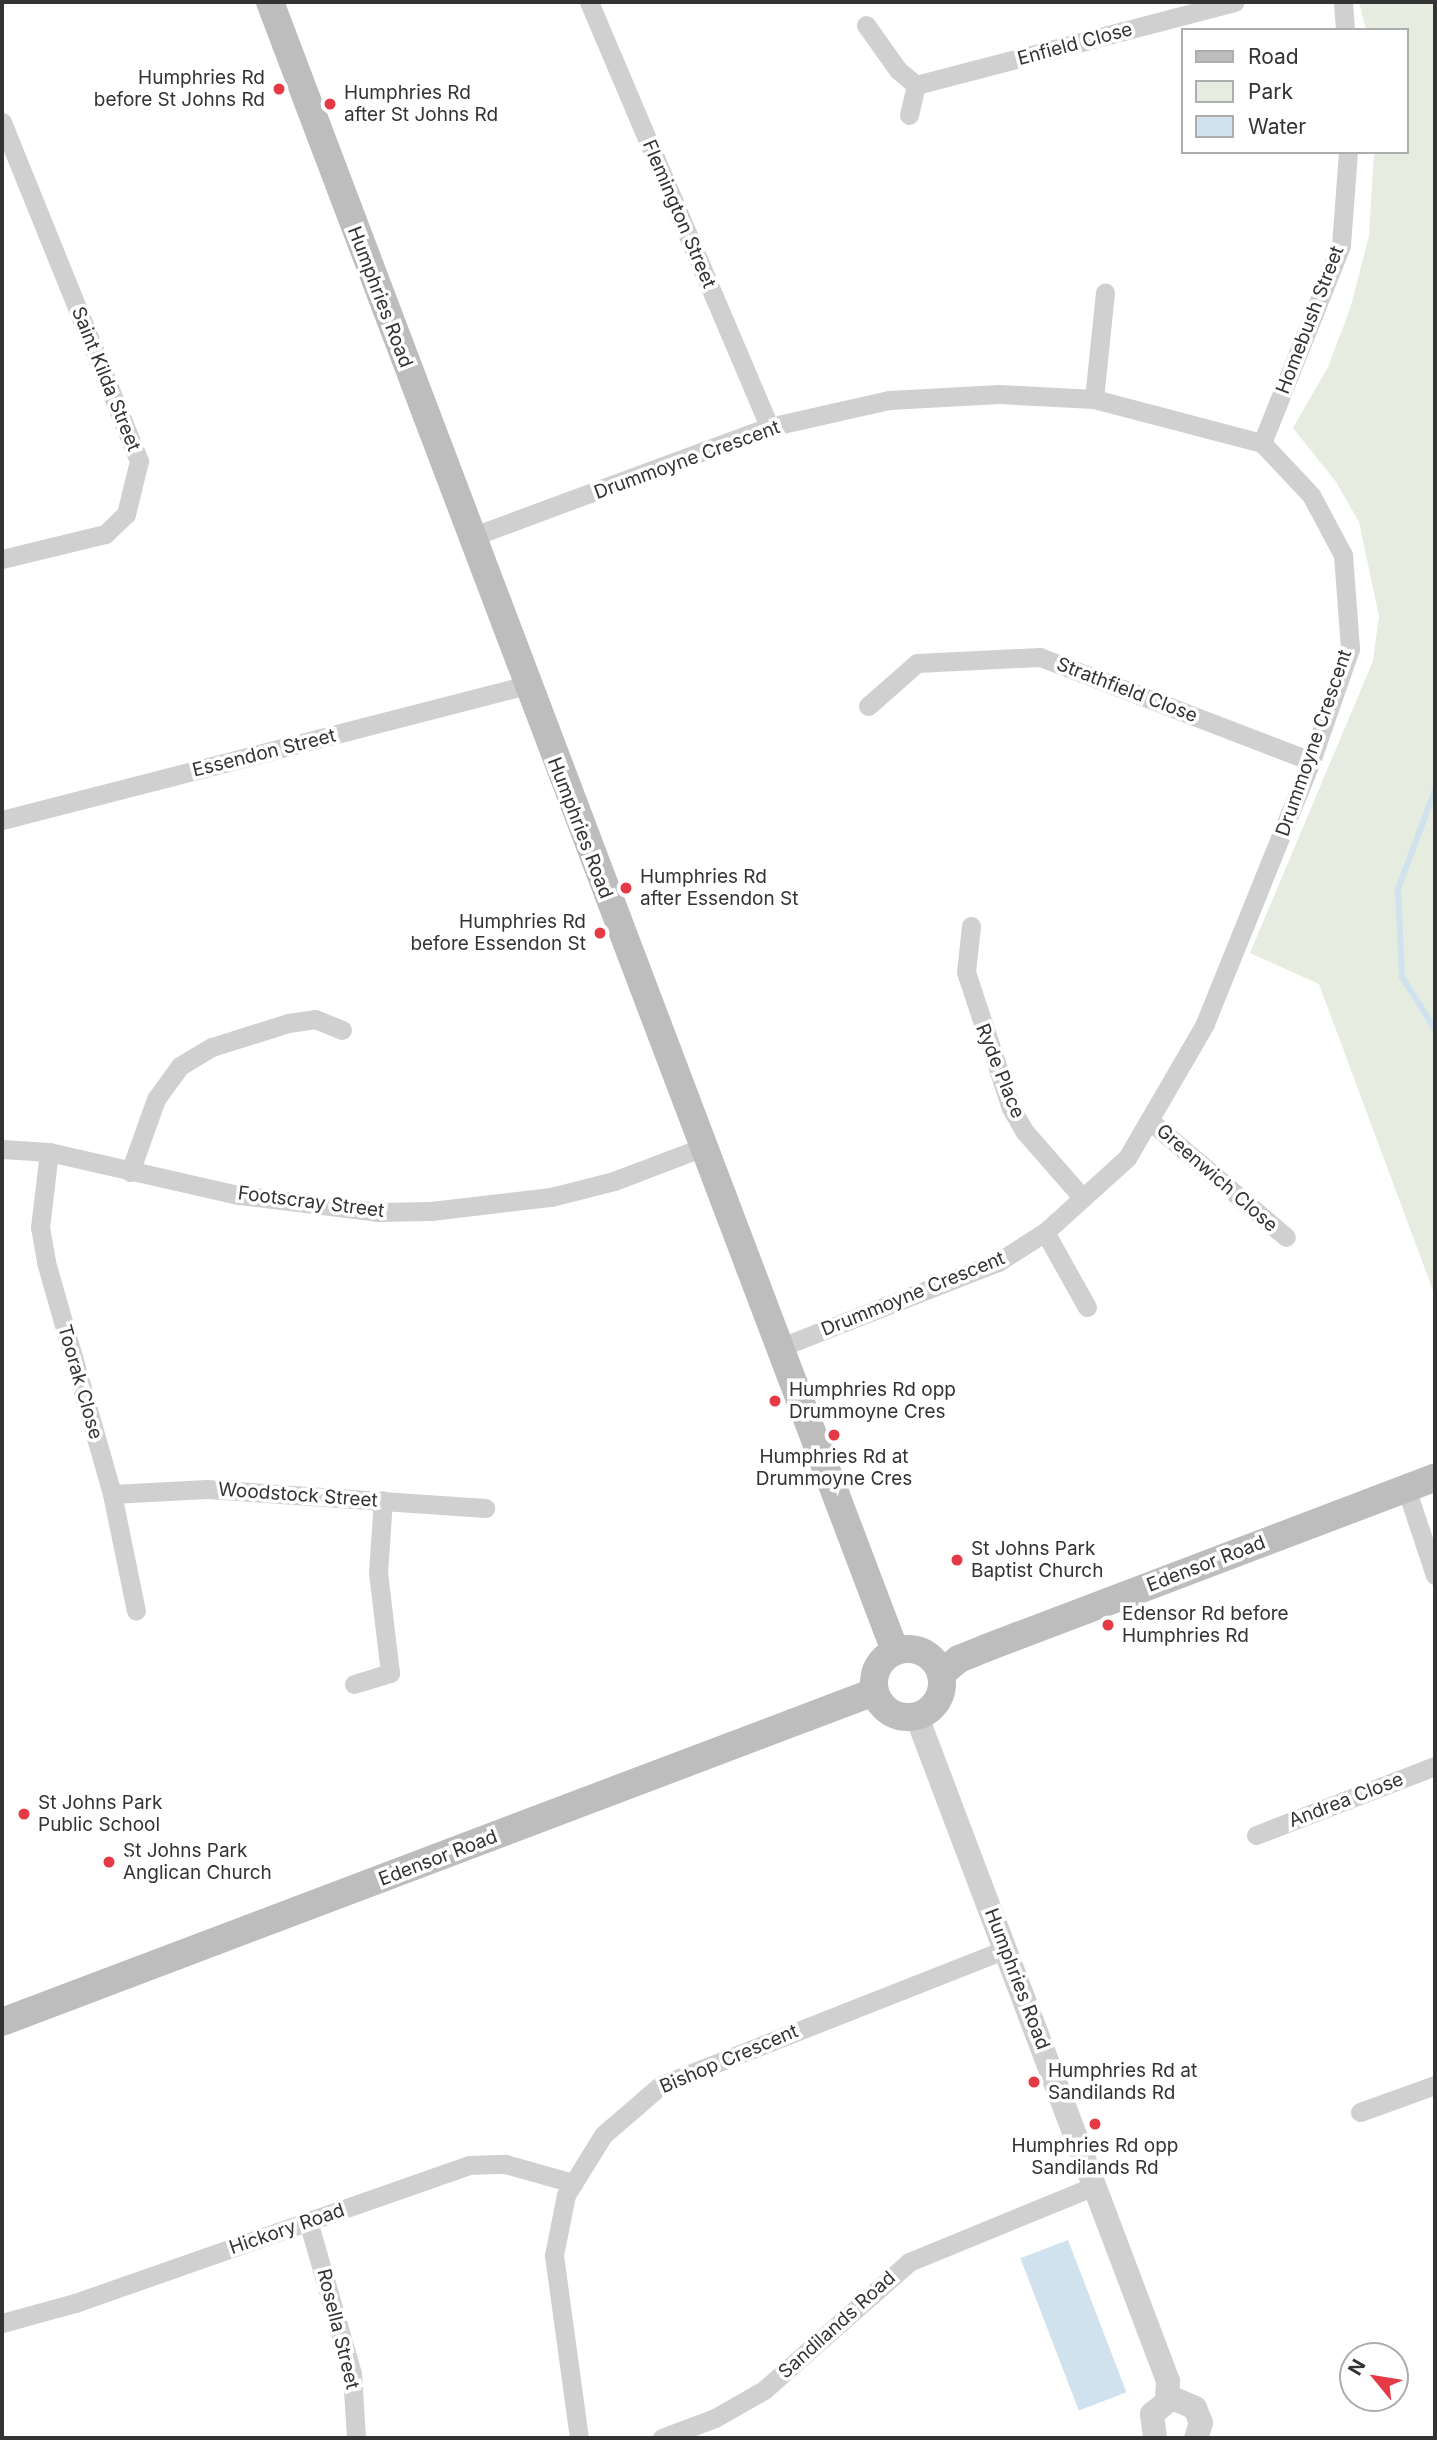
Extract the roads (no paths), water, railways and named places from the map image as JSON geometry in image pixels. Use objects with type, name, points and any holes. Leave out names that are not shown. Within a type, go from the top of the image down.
[{"type":"main road","name":"Humphries Road","points":[[270,2],[701,1148],[895,1651]]},
{"type":"main road","name":"Edensor Road","points":[[941,1674],[959,1659],[986,1648],[1435,1477]]},
{"type":"main road","points":[[906,1649],[928,1655],[941,1674],[937,1702],[917,1717],[888,1711],[874,1692],[877,1668],[895,1651],[906,1649]]},
{"type":"main road","name":"Edensor Road","points":[[2,2022],[874,1692]]},
{"type":"street","name":"Flemington Street","points":[[589,2],[769,427]]},
{"type":"street","name":"Enfield Close","points":[[916,85],[1234,2]]},
{"type":"street","points":[[1343,2],[1345,28]]},
{"type":"street","points":[[866,25],[898,70],[916,85],[909,115]]},
{"type":"street","name":"Saint Kilda Street","points":[[2,122],[139,461],[126,514],[106,534],[2,559]]},
{"type":"street","name":"Homebush Street","points":[[1262,443],[1341,245],[1348,154]]},
{"type":"street","points":[[1094,399],[1105,293]]},
{"type":"street","name":"Drummoyne Crescent","points":[[471,537],[769,427],[890,400],[999,394],[1094,399],[1262,443],[1311,495],[1343,555],[1350,649],[1311,761],[1210,1012],[1127,1158],[1045,1232],[998,1262],[779,1348]]},
{"type":"street","name":"Strathfield Close","points":[[868,706],[917,663],[1040,657],[1311,761]]},
{"type":"street","name":"Essendon Street","points":[[2,820],[527,685]]},
{"type":"street","name":"Ryde Place","points":[[971,926],[966,972],[1011,1108],[1025,1132],[1082,1196]]},
{"type":"street","points":[[130,1172],[156,1099],[180,1066],[212,1046],[288,1023],[315,1019],[342,1030]]},
{"type":"street","name":"Greenwich Close","points":[[1149,1120],[1286,1237]]},
{"type":"street","name":"Footscray Street","points":[[2,1149],[49,1152],[130,1172],[319,1207],[431,1211],[551,1197],[614,1181],[701,1148]]},
{"type":"street","name":"Toorak Close","points":[[49,1152],[40,1227],[46,1262],[112,1494],[136,1611]]},
{"type":"street","points":[[1045,1232],[1087,1307]]},
{"type":"street","points":[[1406,1488],[1435,1576]]},
{"type":"street","name":"Woodstock Street","points":[[112,1494],[207,1489],[485,1508]]},
{"type":"street","points":[[354,1684],[390,1673],[378,1573],[383,1500]]},
{"type":"street","name":"Humphries Road","points":[[917,1717],[1168,2381],[1167,2400]]},
{"type":"street","name":"Andrea Close","points":[[1256,1835],[1435,1766]]},
{"type":"street","name":"Bishop Crescent","points":[[579,2438],[554,2255],[558,2219],[573,2183],[603,2136],[661,2085],[1006,1949]]},
{"type":"street","points":[[1360,2112],[1435,2085]]},
{"type":"street","name":"Hickory Road","points":[[2,2323],[75,2303],[469,2165],[505,2164],[573,2183]]},
{"type":"street","name":"Sandilands Road","points":[[662,2438],[715,2418],[764,2390],[909,2262],[1094,2186]]},
{"type":"street","name":"Rosella Street","points":[[308,2221],[352,2373],[356,2438]]},
{"type":"street","points":[[1149,2436],[1152,2414],[1167,2400],[1181,2399],[1195,2408],[1201,2423],[1196,2438]]},
{"type":"water","points":[[1068,2240],[1126,2392],[1079,2410],[1020,2258]]},
{"type":"waterway","points":[[1435,790],[1398,889],[1402,977],[1435,1029]]},
{"type":"place","name":"Humphries Rd before St Johns Rd","points":[[279,89]]},
{"type":"place","name":"Humphries Rd after St Johns Rd","points":[[330,104]]},
{"type":"place","name":"Humphries Rd after Essendon St","points":[[626,888]]},
{"type":"place","name":"Humphries Rd before Essendon St","points":[[600,933]]},
{"type":"place","name":"Humphries Rd opp Drummoyne Cres","points":[[775,1401]]},
{"type":"place","name":"Humphries Rd at Drummoyne Cres","points":[[834,1435]]},
{"type":"place","name":"St Johns Park Baptist Church","points":[[957,1560]]},
{"type":"place","name":"Edensor Rd before Humphries Rd","points":[[1108,1625]]},
{"type":"place","name":"St Johns Park Public School","points":[[24,1814]]},
{"type":"place","name":"St Johns Park Anglican Church","points":[[109,1862]]},
{"type":"place","name":"Humphries Rd at Sandilands Rd","points":[[1034,2082]]},
{"type":"place","name":"Humphries Rd opp Sandilands Rd","points":[[1095,2124]]}]
